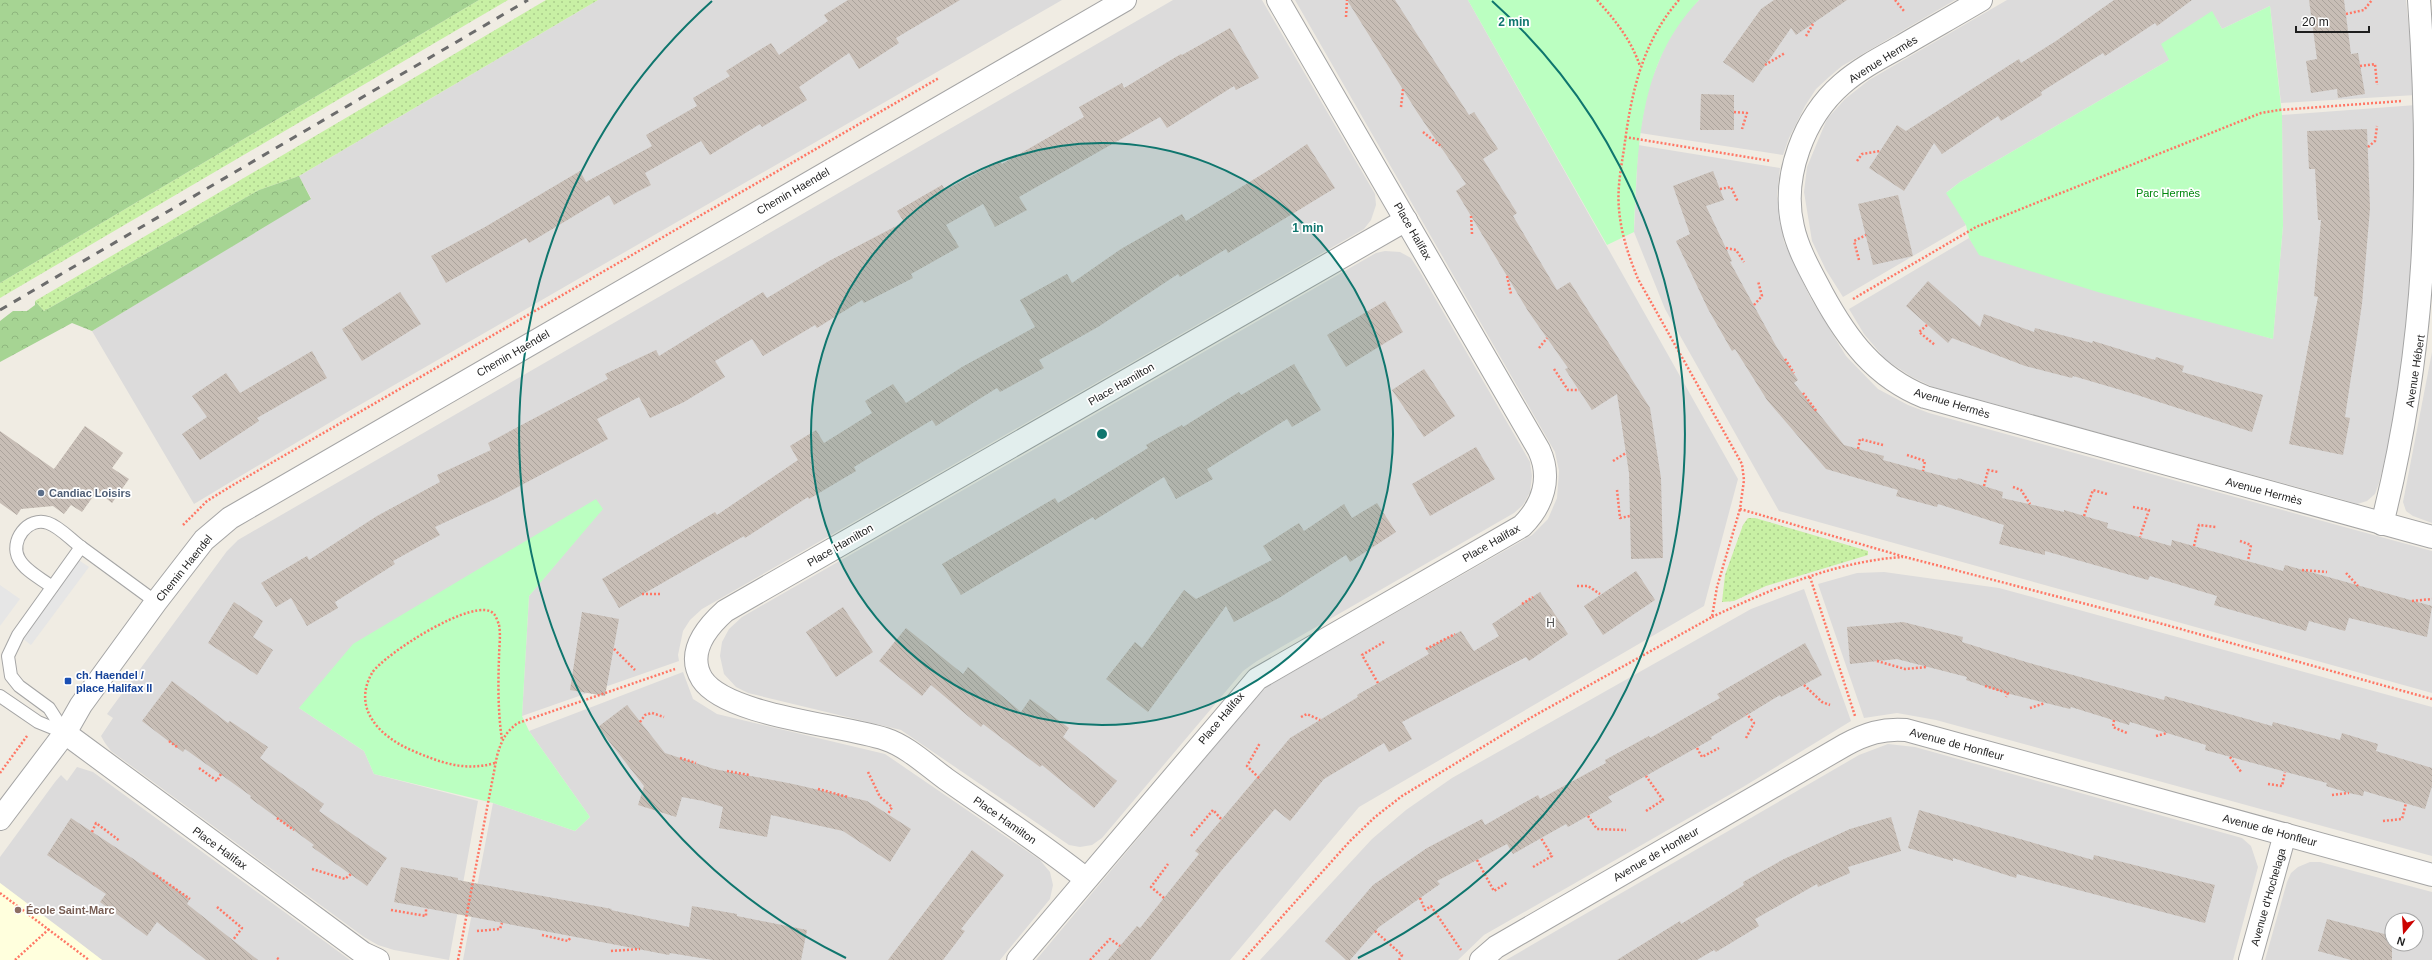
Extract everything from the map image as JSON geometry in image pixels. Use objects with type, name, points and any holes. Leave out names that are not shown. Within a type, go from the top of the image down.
[{"type":"street","name":"Chemin Haendel","points":[[0,819],[65,733],[81,705],[156,602],[204,540],[246,507],[1125,0]]},
{"type":"street","name":"Place Halifax","points":[[1018,960],[1257,679],[1522,526],[1530,517],[1542,496],[1546,476],[1545,462],[1539,450],[1278,0]]},
{"type":"street","name":"Avenue Hermès","points":[[1981,0],[1862,69],[1842,84],[1826,100],[1813,120],[1798,153],[1790,193],[1793,226],[1810,271],[1853,344],[1889,379],[1925,397],[2432,537]]},
{"type":"street","name":"Avenue Hébert","points":[[2382,524],[2410,403],[2420,336],[2426,279],[2430,134],[2427,67],[2420,0]]},
{"type":"street","name":"Place Hamilton","points":[[1086,879],[893,742],[747,707],[722,697],[702,679],[698,670],[697,651],[700,640],[716,620],[726,612],[1406,220]]},
{"type":"street","name":"Avenue de Honfleur","points":[[1472,957],[1496,947],[1861,736],[1875,731],[1906,730],[2432,875]]},
{"type":"street","name":"Place Halifax","points":[[65,733],[363,953],[378,960]]},
{"type":"street","name":"Avenue d'Hochelaga","points":[[2250,960],[2285,834]]},
{"type":"lane","points":[[52,587],[19,560],[15,544],[22,531],[33,524],[46,523],[156,602]]},
{"type":"lane","points":[[65,733],[49,708],[23,690],[11,676],[8,656],[15,640],[81,547]]},
{"type":"lane","points":[[0,696],[38,722],[65,733]]},
{"type":"path","points":[[1346,0],[1346,17]]},
{"type":"path","points":[[1597,0],[1624,32],[1633,46],[1640,67]]},
{"type":"path","points":[[1679,0],[1658,28],[1640,67],[1625,137],[1620,175],[1619,208],[1628,254],[1638,280],[1742,464],[1744,480],[1740,509],[1717,588],[1712,618]]},
{"type":"path","points":[[1895,0],[1904,11]]},
{"type":"path","points":[[2346,14],[2364,10],[2372,0]]},
{"type":"path","points":[[1806,36],[1812,24]]},
{"type":"path","points":[[1765,65],[1785,53]]},
{"type":"path","points":[[2360,66],[2375,64],[2377,85]]},
{"type":"path","points":[[1401,107],[1403,89]]},
{"type":"path","points":[[1852,299],[1976,227],[2261,113],[2279,110],[2407,100]]},
{"type":"path","points":[[1734,112],[1747,113],[1742,129]]},
{"type":"path","points":[[2368,147],[2375,141],[2377,126]]},
{"type":"path","points":[[1423,132],[1442,147]]},
{"type":"path","points":[[1625,137],[1773,161]]},
{"type":"path","points":[[1857,162],[1862,154],[1880,151]]},
{"type":"path","points":[[1720,189],[1731,187],[1738,202]]},
{"type":"path","points":[[1471,216],[1472,234]]},
{"type":"path","points":[[1858,260],[1854,241],[1866,235]]},
{"type":"path","points":[[1726,248],[1736,250],[1744,262]]},
{"type":"path","points":[[1507,276],[1511,294]]},
{"type":"path","points":[[1754,306],[1762,296],[1758,281]]},
{"type":"path","points":[[1927,325],[1919,332],[1935,345]]},
{"type":"path","points":[[1539,348],[1547,338]]},
{"type":"path","points":[[1785,359],[1794,373]]},
{"type":"path","points":[[1554,369],[1568,390],[1579,390]]},
{"type":"path","points":[[1802,393],[1818,412]]},
{"type":"path","points":[[1858,449],[1860,438],[1883,446]]},
{"type":"path","points":[[1613,461],[1626,453]]},
{"type":"path","points":[[1907,455],[1925,461],[1923,471]]},
{"type":"path","points":[[1984,486],[1988,470],[1998,472]]},
{"type":"path","points":[[2013,487],[2021,490],[2030,504]]},
{"type":"path","points":[[1617,490],[1620,518],[1630,516]]},
{"type":"path","points":[[2084,516],[2093,490],[2107,494]]},
{"type":"path","points":[[2134,507],[2149,510],[2140,537]]},
{"type":"path","points":[[1740,509],[1905,557],[2151,621],[2432,699]]},
{"type":"path","points":[[2194,546],[2199,525],[2216,527]]},
{"type":"path","points":[[2240,541],[2251,545],[2248,561]]},
{"type":"path","points":[[1243,960],[1350,841],[1375,817],[1402,796],[1532,717],[1712,618],[1810,578],[1872,561],[1905,557]]},
{"type":"path","points":[[2302,570],[2327,572]]},
{"type":"path","points":[[2346,573],[2358,586]]},
{"type":"path","points":[[1810,578],[1856,720]]},
{"type":"path","points":[[1577,586],[1588,586],[1600,594]]},
{"type":"path","points":[[642,594],[661,594]]},
{"type":"path","points":[[1522,604],[1533,597]]},
{"type":"path","points":[[2412,601],[2432,599]]},
{"type":"path","points":[[495,764],[478,767],[459,767],[435,761],[403,746],[370,718],[365,705],[366,688],[373,671],[388,657],[449,618],[474,610],[486,609],[494,613],[499,625],[498,691],[502,740]]},
{"type":"path","points":[[1426,649],[1455,634]]},
{"type":"path","points":[[1378,683],[1362,655],[1384,642]]},
{"type":"path","points":[[614,649],[635,670]]},
{"type":"path","points":[[1877,661],[1905,669],[1927,667]]},
{"type":"path","points":[[458,960],[495,764],[502,740],[508,730],[518,724],[679,668]]},
{"type":"path","points":[[1804,684],[1822,702],[1830,705]]},
{"type":"path","points":[[1985,686],[2008,693],[2006,697]]},
{"type":"path","points":[[2030,708],[2045,703]]},
{"type":"path","points":[[640,722],[645,715],[652,713],[664,717]]},
{"type":"path","points":[[1301,717],[1307,714],[1320,720]]},
{"type":"path","points":[[1746,738],[1754,723],[1747,714]]},
{"type":"path","points":[[2114,720],[2112,727],[2128,733]]},
{"type":"path","points":[[2156,736],[2167,733]]},
{"type":"path","points":[[0,773],[27,736]]},
{"type":"path","points":[[169,741],[177,747]]},
{"type":"path","points":[[1259,778],[1247,766],[1260,743]]},
{"type":"path","points":[[1697,748],[1702,757],[1719,748]]},
{"type":"path","points":[[2230,757],[2242,773]]},
{"type":"path","points":[[680,758],[696,763]]},
{"type":"path","points":[[199,768],[217,781],[221,774]]},
{"type":"path","points":[[727,771],[749,775]]},
{"type":"path","points":[[868,772],[880,797],[892,807],[888,814]]},
{"type":"path","points":[[2268,784],[2282,786],[2285,772]]},
{"type":"path","points":[[1646,776],[1663,800],[1646,811]]},
{"type":"path","points":[[818,789],[848,797]]},
{"type":"path","points":[[2332,795],[2349,793]]},
{"type":"path","points":[[2383,821],[2402,819],[2406,803]]},
{"type":"path","points":[[1191,836],[1212,810],[1222,820]]},
{"type":"path","points":[[1588,816],[1597,829],[1626,830]]},
{"type":"path","points":[[277,818],[294,830]]},
{"type":"path","points":[[92,832],[96,823],[120,841]]},
{"type":"path","points":[[1533,866],[1552,856],[1541,838]]},
{"type":"path","points":[[1477,860],[1494,891],[1508,882]]},
{"type":"path","points":[[1164,898],[1151,887],[1168,864]]},
{"type":"path","points":[[312,869],[345,879],[351,874]]},
{"type":"path","points":[[153,873],[190,899]]},
{"type":"path","points":[[0,893],[89,960]]},
{"type":"path","points":[[1420,898],[1425,910],[1431,906],[1472,957]]},
{"type":"path","points":[[216,907],[242,928],[233,940]]},
{"type":"path","points":[[391,910],[426,916],[426,909]]},
{"type":"path","points":[[477,931],[500,929],[502,923]]},
{"type":"path","points":[[15,960],[49,929]]},
{"type":"path","points":[[1375,932],[1402,955],[1399,960]]},
{"type":"path","points":[[542,935],[568,941],[571,937]]},
{"type":"path","points":[[1090,960],[1110,939],[1120,946]]},
{"type":"path","points":[[611,951],[640,949]]},
{"type":"shaded area","points":[[598,0],[1062,0],[344,414],[194,504],[92,331],[311,198],[299,176]]},
{"type":"shaded area","points":[[1173,0],[1262,0],[1375,194],[1376,205],[1371,220],[1364,229],[702,609],[690,620],[683,631],[678,655],[679,661],[522,716],[529,596],[602,509],[299,708],[364,751],[374,774],[478,801],[449,960],[394,950],[378,945],[364,937],[111,751],[105,743],[101,736],[113,718],[107,714],[227,551],[238,540]]},
{"type":"shaded area","points":[[1295,0],[1468,0],[1738,479],[1704,606],[1359,807],[1230,960],[1036,960],[1258,695],[1268,686],[1532,535],[1548,519],[1557,498],[1559,471],[1555,452]]},
{"type":"shaded area","points":[[1699,0],[1955,0],[1842,66],[1829,77],[1816,89],[1805,106],[1789,138],[1783,155],[1640,133],[1647,91],[1665,46],[1683,16]]},
{"type":"shaded area","points":[[2007,0],[2406,0],[2416,95],[2281,103],[2270,6],[2222,29],[2212,12],[2169,60],[1960,182],[1947,192],[1966,225],[1843,297],[1826,270],[1812,241],[1804,192],[1807,167],[1827,119],[1845,99],[1869,80]]},
{"type":"shaded area","points":[[2416,105],[2418,171],[2407,343],[2389,443],[2379,483],[2375,494],[2367,501],[2357,504],[1933,387],[1912,377],[1886,360],[1864,334],[1849,309],[1969,238],[1980,255],[2273,339],[2283,226],[2282,115]]},
{"type":"shaded area","points":[[1638,145],[1780,168],[1777,196],[1784,242],[1811,299],[1846,356],[1878,389],[1908,405],[1929,413],[2432,551],[2432,693],[1779,511],[1665,309],[1634,232]]},
{"type":"shaded area","points":[[1385,251],[1400,252],[1411,258],[1420,272],[1530,462],[1532,476],[1530,492],[1523,505],[1514,513],[1257,661],[1243,671],[1102,838],[1092,845],[1080,847],[1069,845],[901,730],[748,693],[736,687],[724,674],[720,656],[722,642],[729,629],[742,617],[1376,253]]},
{"type":"shaded area","points":[[2432,352],[2432,523],[2413,516],[2406,511],[2403,502]]},
{"type":"shaded area","points":[[74,557],[89,567],[31,645],[18,635]]},
{"type":"shaded area","points":[[1884,572],[1999,588],[2432,707],[2432,856],[1936,720],[1897,713],[1864,718],[1818,584],[1857,573]]},
{"type":"shaded area","points":[[0,585],[20,599],[0,626]]},
{"type":"shaded area","points":[[1804,589],[1851,721],[1743,787],[1484,935],[1458,960],[1260,960],[1372,839],[1406,810],[1452,778],[1751,609]]},
{"type":"shaded area","points":[[683,672],[693,699],[717,714],[885,754],[1040,860],[1050,872],[1053,885],[1050,899],[1000,960],[463,960],[493,803],[575,831],[590,817],[529,731]]},
{"type":"shaded area","points":[[1888,744],[1915,747],[2242,838],[2251,846],[2258,867],[2233,960],[1506,960],[1859,755]]},
{"type":"shaded area","points":[[77,767],[93,772],[350,960],[102,960],[0,883],[0,857],[55,782],[61,775],[67,781]]},
{"type":"shaded area","points":[[2310,862],[2320,862],[2432,892],[2432,960],[2265,960],[2287,882],[2291,873],[2298,867]]},
{"type":"shaded area","name":"École Saint-Marc","points":[[0,883],[72,937],[102,960],[0,960]]},
{"type":"green space","points":[[0,0],[479,0],[0,283]]},
{"type":"green space","points":[[479,0],[508,0],[0,298],[0,283]]},
{"type":"green space","points":[[546,0],[598,0],[299,176],[259,190],[44,311],[35,301]]},
{"type":"green space","points":[[1468,0],[1699,0],[1679,25],[1663,52],[1652,80],[1640,139],[1634,232],[1607,245]]},
{"type":"green space","name":"Parc Hermès","points":[[2270,6],[2282,115],[2283,226],[2273,339],[2101,293],[1979,255],[1969,238],[1966,225],[1946,193],[1960,182],[2169,60],[2161,44],[2212,11],[2222,29]]},
{"type":"green space","points":[[299,176],[311,199],[92,331],[72,323],[0,362],[0,321],[13,311],[27,311],[35,305],[35,301],[44,311],[259,190]]},
{"type":"green space","points":[[596,499],[603,509],[529,596],[522,716],[529,731],[590,817],[575,831],[493,803],[374,774],[364,751],[299,708],[353,644]]},
{"type":"green space","points":[[1748,518],[1755,518],[1868,551],[1868,555],[1766,586],[1734,601],[1722,602],[1725,575],[1743,525]]},
{"type":"building","points":[[848,0],[960,0],[896,38],[899,43],[859,69],[849,53],[799,87],[807,100],[762,127],[760,124],[710,155],[701,141],[645,173],[651,185],[614,205],[609,195],[529,243],[526,238],[446,283],[431,256],[485,227],[580,171],[586,182],[652,146],[646,135],[697,106],[693,98],[730,76],[726,71],[771,43],[779,55],[828,21],[824,15]]},
{"type":"building","points":[[1347,0],[1395,0],[1469,115],[1474,112],[1498,149],[1483,159],[1517,213],[1513,216],[1557,290],[1570,282],[1650,408],[1661,478],[1663,558],[1631,559],[1629,473],[1617,394],[1592,410],[1565,369],[1568,368],[1528,311],[1456,191],[1466,184],[1417,112]]},
{"type":"building","points":[[1774,0],[1847,0],[1796,35],[1791,28],[1753,83],[1723,62],[1761,9]]},
{"type":"building","points":[[2114,0],[2192,0],[2157,26],[2155,23],[2105,56],[2103,53],[2041,92],[2042,95],[2001,121],[1998,116],[1942,154],[1934,143],[1904,191],[1869,168],[1897,125],[1906,131],[2019,59],[2021,63],[2056,41]]},
{"type":"building","points":[[2309,0],[2344,0],[2351,54],[2358,53],[2365,94],[2338,98],[2337,89],[2311,93],[2306,61],[2317,59]]},
{"type":"building","points":[[1230,28],[1259,78],[1236,90],[1234,86],[1167,128],[1160,117],[1019,197],[1027,210],[995,227],[983,204],[946,225],[959,247],[911,274],[913,278],[864,303],[862,300],[817,328],[815,325],[763,356],[752,339],[715,361],[725,377],[684,402],[650,418],[639,397],[597,419],[608,439],[497,498],[435,527],[440,535],[393,561],[395,564],[335,602],[338,608],[307,626],[291,598],[276,607],[261,583],[307,556],[309,560],[377,516],[440,482],[437,475],[491,450],[488,443],[608,379],[605,374],[656,350],[659,356],[763,292],[767,298],[829,261],[904,222],[897,211],[942,185],[945,190],[1000,161],[1002,164],[1084,117],[1079,107],[1122,83],[1124,88],[1181,54],[1182,55]]},
{"type":"building","points":[[1701,94],[1734,95],[1734,130],[1700,130]]},
{"type":"building","points":[[2367,129],[2370,208],[2362,304],[2345,417],[2350,418],[2343,455],[2289,444],[2318,297],[2314,296],[2321,220],[2318,220],[2315,169],[2309,169],[2307,131]]},
{"type":"building","points":[[1307,144],[1335,188],[1228,253],[1226,249],[1180,277],[1178,274],[1098,327],[1039,360],[1044,368],[1000,392],[997,388],[936,426],[932,420],[854,467],[856,471],[809,499],[808,497],[745,538],[744,536],[619,608],[602,579],[715,512],[717,515],[798,460],[790,446],[816,430],[824,443],[872,413],[865,401],[893,384],[906,403],[962,367],[1035,327],[1020,300],[1067,274],[1072,283],[1121,249],[1182,214],[1186,221],[1269,170]]},
{"type":"building","points":[[1713,171],[1724,200],[1706,206],[1732,261],[1730,262],[1776,346],[1798,380],[1794,383],[1844,445],[1884,456],[1883,460],[1957,480],[1958,478],[2003,492],[2002,498],[2064,512],[2064,510],[2108,523],[2107,528],[2171,546],[2172,540],[2283,571],[2285,565],[2432,606],[2427,637],[2349,618],[2345,631],[2309,621],[2306,631],[2214,605],[2217,596],[2150,576],[2148,580],[2045,551],[2045,555],[1999,544],[2004,525],[1938,504],[1937,507],[1896,496],[1898,490],[1826,469],[1767,400],[1735,349],[1732,351],[1708,309],[1676,241],[1690,234],[1673,186]]},
{"type":"building","points":[[1898,195],[1913,256],[1873,265],[1858,204]]},
{"type":"building","points":[[1928,281],[1980,327],[1984,314],[2034,332],[2035,328],[2092,343],[2093,341],[2155,360],[2156,357],[2184,366],[2182,372],[2263,395],[2252,432],[2073,376],[2072,378],[2025,366],[1952,338],[1948,343],[1906,306]]},
{"type":"building","points":[[400,292],[421,324],[362,361],[342,329]]},
{"type":"building","points":[[1385,301],[1403,332],[1346,367],[1327,335]]},
{"type":"building","points":[[312,351],[327,378],[257,418],[259,421],[200,460],[182,434],[207,417],[192,396],[226,373],[240,393]]},
{"type":"building","points":[[1294,364],[1321,410],[1292,427],[1287,419],[1207,469],[1213,479],[1176,499],[1164,477],[1095,520],[1093,517],[961,595],[942,564],[1055,498],[1058,503],[1148,448],[1146,445],[1182,425],[1183,427],[1239,392],[1241,395]]},
{"type":"building","points":[[1424,369],[1455,416],[1424,437],[1392,390]]},
{"type":"building","points":[[85,426],[123,453],[112,468],[129,479],[112,503],[97,491],[82,512],[71,505],[64,514],[53,506],[21,509],[17,515],[0,503],[0,431],[54,469]]},
{"type":"building","points":[[1476,447],[1495,479],[1430,516],[1412,484]]},
{"type":"building","points":[[1377,503],[1396,532],[1350,562],[1346,555],[1279,598],[1234,622],[1226,606],[1148,712],[1106,679],[1135,642],[1142,648],[1184,590],[1196,599],[1272,560],[1263,546],[1299,523],[1304,531],[1344,504],[1352,518]]},
{"type":"building","points":[[1636,571],[1655,600],[1603,635],[1584,606]]},
{"type":"building","points":[[1540,592],[1568,634],[1529,661],[1526,657],[1402,722],[1412,739],[1389,752],[1384,743],[1324,779],[1290,821],[1275,809],[1222,870],[1150,960],[1108,960],[1137,926],[1140,928],[1199,854],[1195,851],[1290,738],[1358,697],[1357,695],[1429,654],[1426,649],[1461,631],[1474,651],[1499,636],[1492,624]]},
{"type":"building","points":[[234,602],[263,621],[253,637],[273,650],[257,675],[208,643]]},
{"type":"building","points":[[843,607],[873,652],[836,677],[806,632]]},
{"type":"building","points":[[582,612],[619,619],[605,696],[570,690]]},
{"type":"building","points":[[1903,622],[1963,637],[1962,642],[2026,662],[2164,700],[2165,696],[2272,726],[2273,722],[2340,740],[2342,733],[2378,744],[2376,751],[2432,768],[2432,786],[2425,809],[2364,791],[2363,796],[2349,793],[2326,786],[2327,783],[2205,750],[2206,745],[2130,722],[2129,725],[2071,707],[2070,709],[2002,692],[1966,680],[1967,677],[1897,659],[1850,664],[1847,627]]},
{"type":"building","points":[[906,628],[963,674],[968,667],[1021,712],[1030,699],[1069,728],[1063,737],[1117,781],[1094,808],[1042,765],[1040,767],[983,724],[981,727],[931,685],[922,696],[879,661]]},
{"type":"building","points":[[1805,643],[1822,675],[1781,697],[1780,695],[1711,737],[1712,739],[1608,797],[1612,802],[1568,827],[1566,824],[1513,854],[1507,844],[1437,881],[1440,884],[1379,927],[1350,960],[1346,960],[1325,941],[1373,885],[1427,848],[1482,819],[1485,825],[1538,795],[1540,799],[1606,763],[1605,760],[1649,736],[1650,738],[1720,698],[1717,694]]},
{"type":"building","points":[[172,681],[228,723],[230,721],[268,747],[260,758],[324,804],[319,811],[387,858],[367,886],[312,847],[314,845],[250,798],[251,796],[185,749],[183,752],[142,721]]},
{"type":"building","points":[[627,705],[665,753],[714,769],[793,784],[867,801],[911,829],[890,862],[843,831],[771,815],[767,837],[719,828],[723,807],[703,801],[682,797],[676,817],[638,805],[644,786],[598,727]]},
{"type":"building","points":[[1919,810],[2093,860],[2094,855],[2215,885],[2205,923],[2017,874],[2016,878],[1953,858],[1953,861],[1908,848]]},
{"type":"building","points":[[1891,817],[1901,851],[1848,867],[1850,873],[1818,887],[1817,884],[1755,919],[1759,926],[1716,952],[1714,950],[1697,960],[1617,960],[1680,921],[1681,924],[1744,885],[1743,882],[1784,859],[1850,829]]},
{"type":"building","points":[[71,818],[135,860],[190,899],[187,904],[258,960],[206,960],[157,922],[147,936],[100,902],[106,894],[47,855]]},
{"type":"building","points":[[972,850],[1004,875],[961,929],[965,931],[943,960],[888,960]]},
{"type":"building","points":[[401,867],[458,878],[458,880],[612,909],[611,910],[689,927],[692,906],[737,914],[737,916],[807,930],[801,960],[713,960],[670,953],[669,955],[394,902]]},
{"type":"building","points":[[2327,919],[2384,934],[2384,952],[2392,952],[2392,960],[2351,960],[2318,951]]},
{"type":"railway","points":[[0,310],[528,0]]},
{"type":"place","name":"Candiac Loisirs","points":[[41,493]]},
{"type":"place","name":"ch. Haendel / place Halifax II","points":[[68,681]]},
{"type":"place","name":"École Saint-Marc","points":[[18,910]]},
{"type":"district","name":"H","points":[[1551,623]]}]
